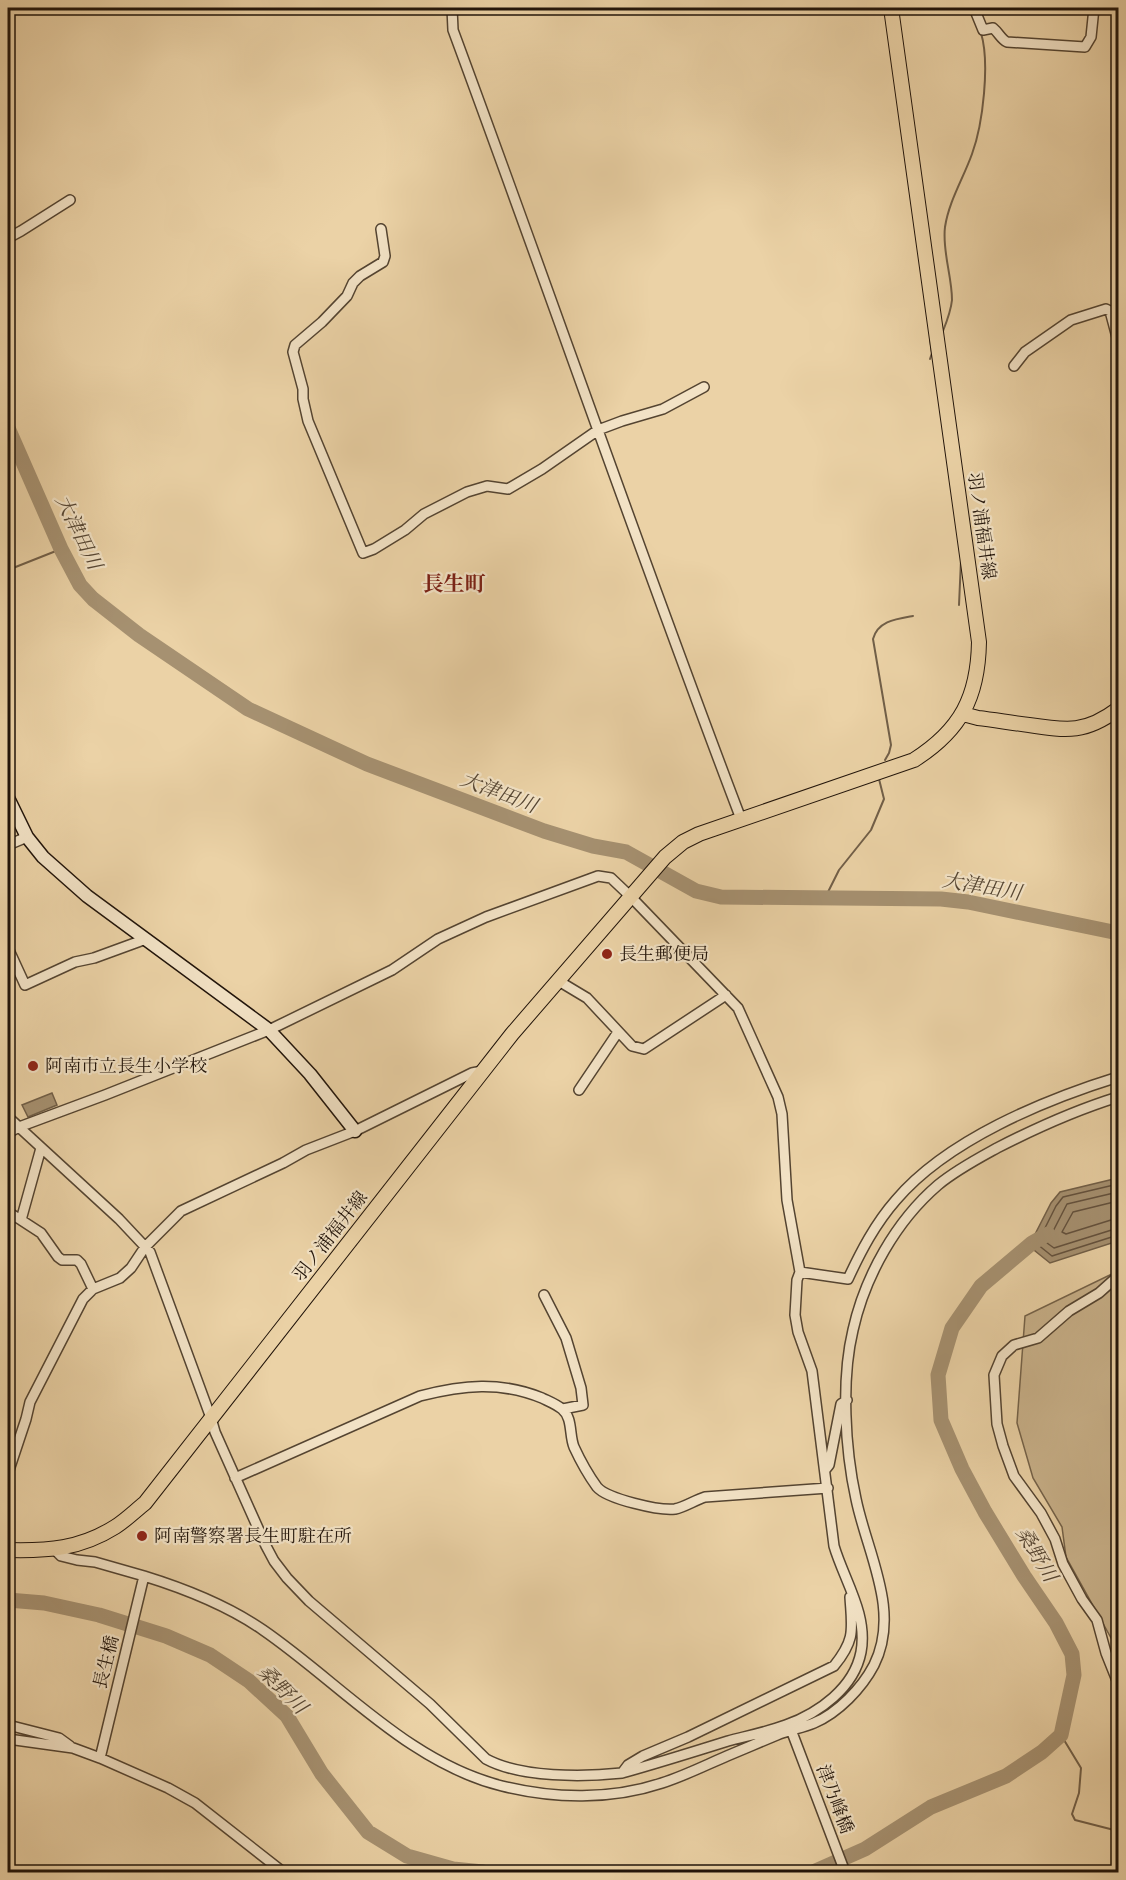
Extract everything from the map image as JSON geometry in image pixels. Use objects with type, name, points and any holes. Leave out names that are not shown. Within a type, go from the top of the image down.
[{"type":"main road","name":"羽ノ浦福井線","points":[[8,1550],[55,1550],[77,1545],[116,1526],[145,1503],[482,1071],[665,857],[683,842],[699,834],[914,760],[935,747],[963,714],[979,665],[979,642],[891,8]]},
{"type":"main road","points":[[963,714],[1067,730],[1089,726],[1119,709]]},
{"type":"street","points":[[452,8],[453,30],[635,536],[741,819]]},
{"type":"street","points":[[974,8],[983,30],[993,28],[1002,39],[1008,42],[1085,47],[1090,37],[1094,8]]},
{"type":"street","points":[[8,238],[70,200]]},
{"type":"street","points":[[381,229],[385,256],[383,262],[360,276],[346,296],[322,322],[295,345],[293,352],[303,389],[308,422],[363,553],[405,530],[424,514],[467,492],[487,486],[508,489],[542,469],[598,430],[663,409],[704,387]]},
{"type":"street","points":[[1014,366],[1025,352],[1071,320],[1106,309],[1110,311],[1119,341]]},
{"type":"street","points":[[8,798],[27,837],[43,857],[87,896],[270,1030],[310,1074],[355,1131]]},
{"type":"street","points":[[8,845],[27,837]]},
{"type":"street","points":[[8,1117],[19,1127],[41,1148],[111,1212],[150,1252],[215,1432],[270,1554],[287,1578],[309,1602],[430,1704],[486,1759],[534,1773],[587,1776],[622,1773],[791,1731],[841,1692],[852,1675],[861,1652],[860,1612],[834,1546],[812,1371],[798,1332],[795,1315],[797,1280],[800,1272],[787,1200],[782,1114],[778,1097],[738,1008],[611,878],[598,876],[486,917],[438,939],[392,970],[270,1030],[19,1127],[8,1133]]},
{"type":"street","points":[[8,948],[25,985],[75,962],[94,958],[146,939]]},
{"type":"street","points":[[557,981],[587,998],[632,1046],[644,1049],[726,995]]},
{"type":"street","points":[[579,1090],[618,1032]]},
{"type":"street","points":[[8,1473],[30,1402],[80,1304],[93,1289],[120,1278],[131,1268],[145,1247],[181,1211],[306,1150],[355,1131],[472,1073],[482,1071]]},
{"type":"street","points":[[800,1272],[848,1279],[874,1229],[896,1200],[921,1175],[946,1156],[972,1139],[1050,1101],[1119,1077]]},
{"type":"street","points":[[55,1550],[61,1556],[94,1562],[143,1579],[183,1588],[227,1608],[264,1630],[407,1741],[465,1774],[501,1785],[541,1793],[578,1796],[618,1794],[662,1783],[817,1722],[843,1703],[865,1680],[884,1638],[881,1587],[857,1504],[849,1466],[847,1400],[848,1364],[853,1330],[862,1299],[881,1256],[910,1213],[939,1184],[972,1162],[1035,1129],[1119,1097]]},
{"type":"street","points":[[21,1220],[41,1148]]},
{"type":"street","points":[[8,1212],[41,1233],[62,1260],[77,1260],[93,1289]]},
{"type":"street","points":[[1119,1276],[1099,1293],[1069,1311],[1038,1338],[1014,1345],[1002,1356],[994,1376],[997,1424],[1014,1476],[1041,1513],[1055,1539],[1063,1564],[1082,1599],[1097,1620],[1106,1653],[1119,1683]]},
{"type":"street","points":[[544,1294],[566,1338],[584,1401],[583,1405],[563,1409]]},
{"type":"street","points":[[235,1478],[420,1396],[462,1388],[506,1387],[521,1390],[563,1409],[569,1418],[570,1436],[574,1447],[598,1488],[607,1494],[651,1507],[672,1509],[705,1497],[828,1488]]},
{"type":"street","points":[[825,1470],[829,1465],[841,1404],[847,1400]]},
{"type":"street","name":"長生橋","points":[[101,1754],[143,1579]]},
{"type":"street","points":[[622,1773],[628,1765],[643,1756],[688,1737],[834,1666],[846,1650],[853,1626],[850,1590]]},
{"type":"street","points":[[8,1725],[59,1738],[73,1748]]},
{"type":"street","name":"津乃峰橋","points":[[791,1731],[844,1872]]},
{"type":"street","points":[[8,1739],[101,1754],[195,1803],[283,1872]]},
{"type":"shaded area","points":[[1118,1271],[1118,1645],[1115,1645],[1066,1557],[1062,1527],[1033,1478],[1017,1423],[1025,1316]]},
{"type":"water","points":[[52,1093],[57,1105],[28,1117],[22,1105]]},
{"type":"water","points":[[1118,1178],[1118,1241],[1050,1263],[1029,1246],[1051,1203],[1060,1192]]},
{"type":"waterway","points":[[943,331],[952,300],[944,236],[945,227],[953,199],[972,154],[979,127],[985,77],[984,46],[981,33]]},
{"type":"waterway","points":[[930,338],[932,353],[930,359]]},
{"type":"waterway","name":"大津田川","points":[[8,428],[61,549],[80,585],[93,599],[139,635],[248,709],[367,764],[544,831],[593,846],[626,852],[696,891],[721,897],[941,899],[968,902],[1118,933]]},
{"type":"waterway","points":[[8,570],[61,549]]},
{"type":"waterway","points":[[959,605],[961,560]]},
{"type":"waterway","points":[[885,760],[891,745],[873,639],[875,633],[883,625],[913,616]]},
{"type":"waterway","points":[[825,898],[839,870],[871,830],[884,799],[879,779]]},
{"type":"waterway","name":"桑野川","points":[[813,1872],[865,1849],[931,1807],[1006,1776],[1042,1752],[1061,1735],[1074,1675],[1072,1654],[1056,1623],[985,1512],[962,1469],[941,1420],[938,1375],[952,1328],[981,1286],[1032,1243],[1048,1234]]},
{"type":"waterway","name":"桑野川","points":[[8,1600],[44,1603],[99,1615],[166,1636],[210,1655],[249,1681],[287,1716],[322,1774],[368,1832],[407,1856],[453,1869],[483,1872]]},
{"type":"waterway","points":[[1061,1735],[1081,1768],[1079,1793],[1072,1814],[1075,1820],[1118,1831]]},
{"type":"place","name":"長生郵便局","points":[[607,954]]},
{"type":"place","name":"阿南市立長生小学校","points":[[33,1066]]},
{"type":"place","name":"阿南警察署長生町駐在所","points":[[142,1536]]},
{"type":"district","name":"長生町","points":[[454,583]]}]
